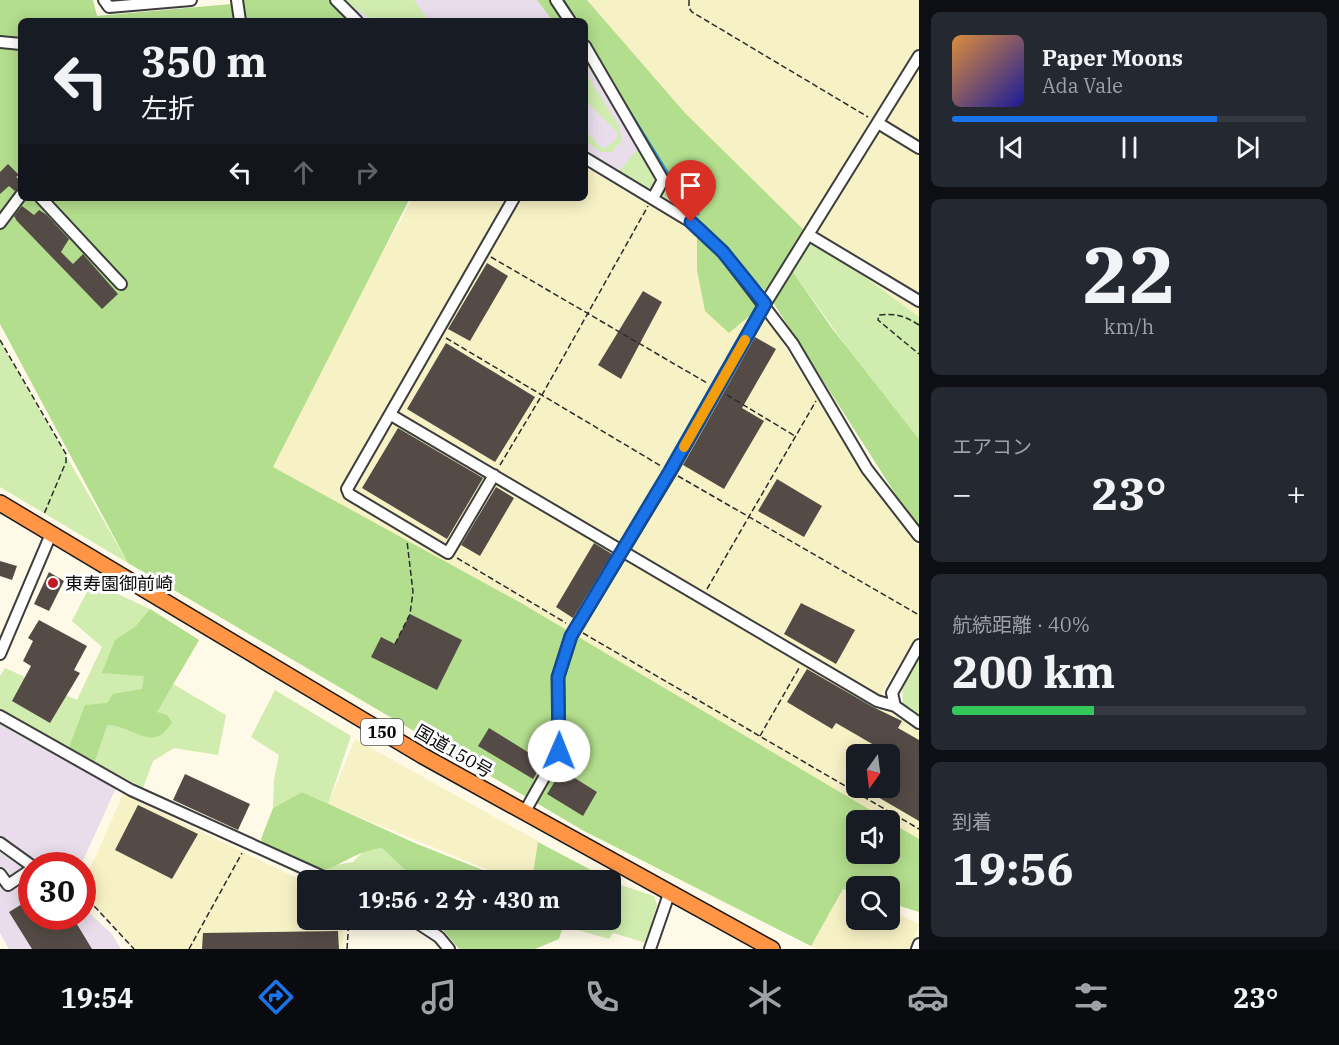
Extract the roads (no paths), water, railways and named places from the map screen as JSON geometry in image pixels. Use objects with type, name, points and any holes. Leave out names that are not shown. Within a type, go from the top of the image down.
[{"type":"highway","name":"国道150号","points":[[0,502],[413,750],[669,894],[772,949]]},
{"type":"street","points":[[104,0],[109,7],[191,0]]},
{"type":"street","points":[[237,0],[240,18]]},
{"type":"street","points":[[336,0],[354,18]]},
{"type":"street","points":[[556,0],[568,18]]},
{"type":"street","points":[[0,42],[18,44]]},
{"type":"street","points":[[588,51],[663,180],[653,198]]},
{"type":"street","points":[[524,813],[559,751],[558,677],[562,657],[576,629],[765,304],[919,56]]},
{"type":"street","points":[[878,123],[919,148]]},
{"type":"street","points":[[588,160],[653,198],[709,236],[765,304],[793,344],[867,469],[919,536]]},
{"type":"street","points":[[0,223],[4,204],[18,197]]},
{"type":"street","points":[[44,201],[122,284]]},
{"type":"street","points":[[494,475],[448,554],[350,494],[348,489],[512,201]]},
{"type":"street","points":[[808,235],[919,301]]},
{"type":"street","points":[[391,415],[877,701],[895,706],[919,723]]},
{"type":"street","points":[[0,654],[45,530]]},
{"type":"street","points":[[895,706],[892,693],[919,645]]},
{"type":"street","points":[[0,716],[131,789],[308,870]]},
{"type":"street","points":[[0,843],[18,856]]},
{"type":"street","points":[[0,874],[8,885],[18,878]]},
{"type":"street","points":[[650,949],[669,894]]},
{"type":"street","points":[[428,930],[439,937],[449,949]]},
{"type":"street","points":[[917,949],[919,944]]},
{"type":"waterway","points":[[563,0],[574,18]]},
{"type":"waterway","points":[[626,106],[677,188],[698,214]]},
{"type":"place","name":"東寿園御前崎","points":[[53,583]]}]
